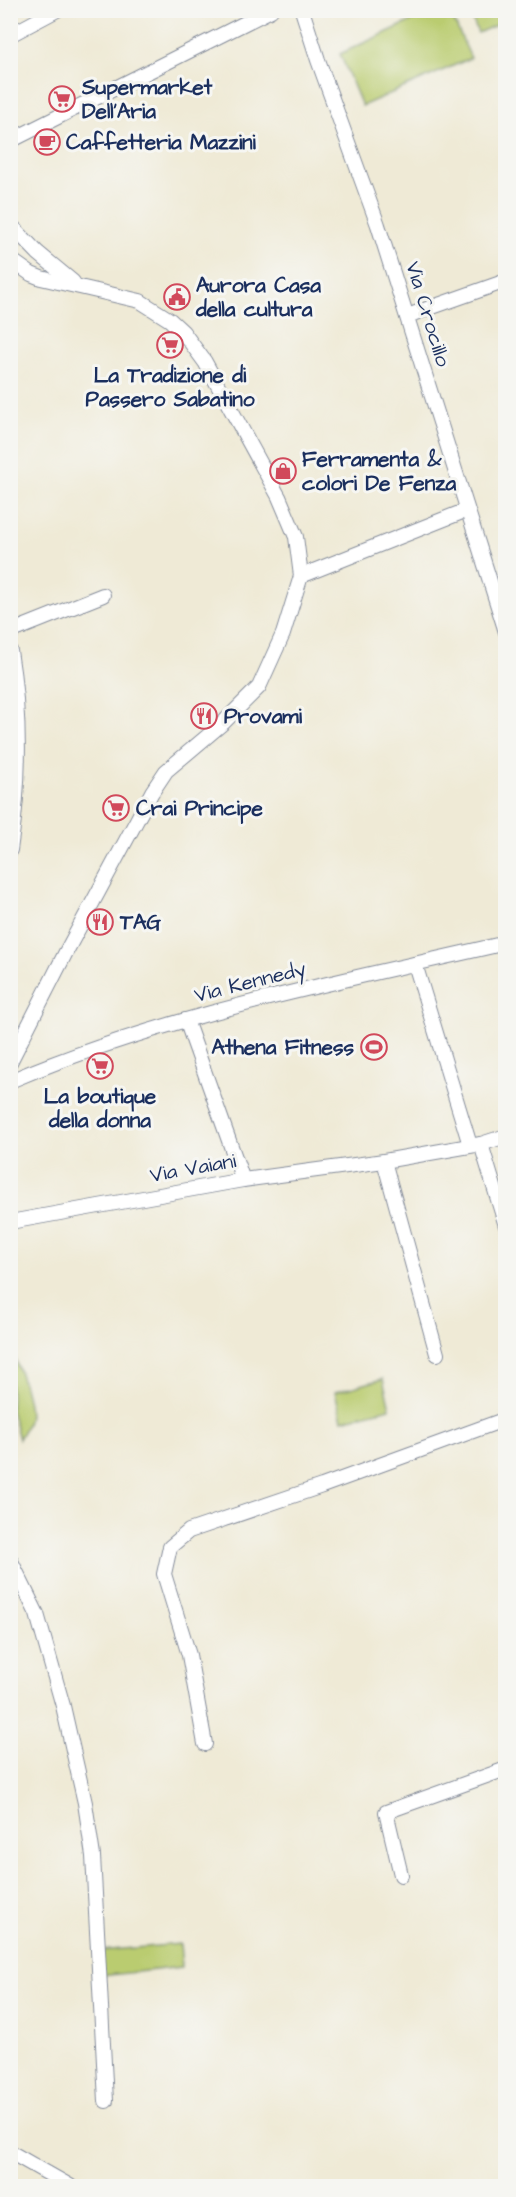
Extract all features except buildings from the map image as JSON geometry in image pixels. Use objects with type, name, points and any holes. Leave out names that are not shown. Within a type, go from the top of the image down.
[{"type":"street","points":[[10,35],[57,10]]},
{"type":"street","points":[[10,141],[271,10]]},
{"type":"street","name":"Via Crocillo","points":[[302,10],[378,225],[506,632]]},
{"type":"street","points":[[10,224],[49,263],[77,285]]},
{"type":"street","points":[[10,259],[40,278],[140,301],[170,320],[183,332],[205,362],[279,497],[296,537],[301,576],[283,634],[259,687],[223,723],[166,771],[156,785],[10,1062]]},
{"type":"street","points":[[40,278],[47,272],[49,263]]},
{"type":"street","points":[[407,316],[506,281]]},
{"type":"street","points":[[301,576],[467,510]]},
{"type":"street","points":[[10,632],[103,595]]},
{"type":"street","points":[[10,651],[18,713],[16,807],[10,850]]},
{"type":"street","name":"Via Kennedy","points":[[10,1082],[63,1059],[186,1020],[506,943]]},
{"type":"street","points":[[415,964],[475,1145],[506,1226]]},
{"type":"street","points":[[186,1020],[243,1180]]},
{"type":"street","name":"Via Vaiani","points":[[10,1222],[243,1180],[384,1161],[475,1145],[506,1136]]},
{"type":"street","points":[[384,1161],[437,1354]]},
{"type":"street","points":[[205,1743],[189,1655],[164,1574],[170,1547],[189,1531],[322,1486],[506,1419]]},
{"type":"street","points":[[10,1558],[37,1614],[63,1706],[85,1803],[93,1856],[106,2101]]},
{"type":"street","points":[[401,1875],[386,1812],[506,1769]]},
{"type":"street","points":[[10,2152],[70,2187]]},
{"type":"street","points":[[42,2187],[45,2172]]},
{"type":"green space","points":[[449,10],[471,58],[362,106],[340,54],[433,11]]},
{"type":"green space","points":[[469,11],[505,11],[505,21],[478,33]]},
{"type":"green space","points":[[10,1345],[23,1383],[29,1414],[19,1439],[11,1410]]},
{"type":"green space","points":[[383,1379],[390,1408],[342,1420],[335,1392]]},
{"type":"green space","points":[[180,1944],[182,1967],[101,1976],[100,1951]]},
{"type":"railway","points":[[10,713],[13,765],[10,808]]},
{"type":"place","name":"Supermarket Dell'Aria","points":[[62,99]]},
{"type":"place","name":"Caffetteria Mazzini","points":[[47,142]]},
{"type":"place","name":"Aurora Casa della cultura","points":[[177,297]]},
{"type":"place","name":"La Tradizione di Passero Sabatino","points":[[170,345]]},
{"type":"place","name":"Ferramenta & colori De Fenza","points":[[283,471]]},
{"type":"place","name":"Provami","points":[[204,716]]},
{"type":"place","name":"Crai Principe","points":[[116,808]]},
{"type":"place","name":"TAG","points":[[100,922]]},
{"type":"place","name":"Athena Fitness","points":[[374,1047]]},
{"type":"place","name":"La boutique della donna","points":[[100,1066]]}]
